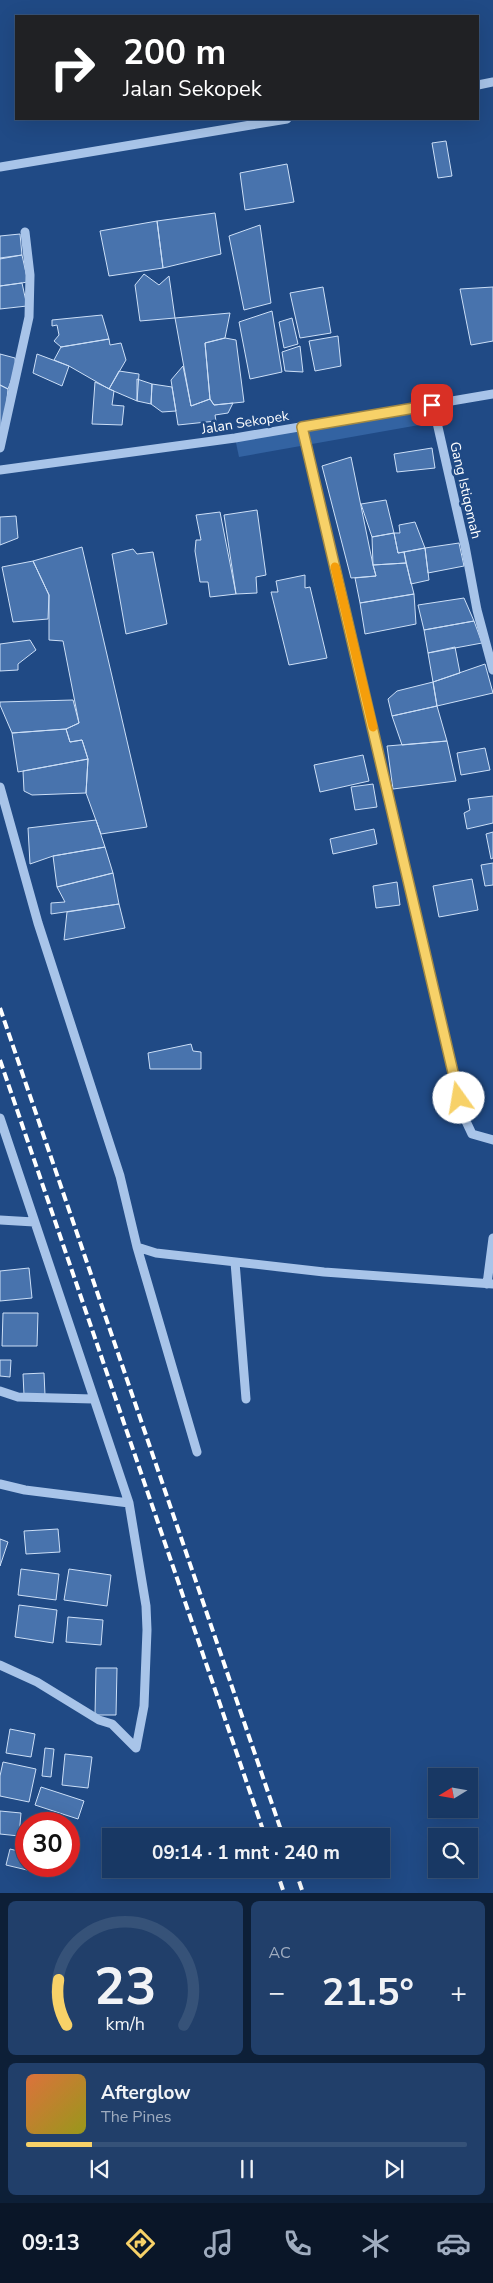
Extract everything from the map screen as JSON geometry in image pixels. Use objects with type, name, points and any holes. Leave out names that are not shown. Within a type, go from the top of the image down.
[{"type":"street","points":[[479,85],[493,82]]},
{"type":"street","points":[[0,167],[281,120]]},
{"type":"street","points":[[0,448],[29,317],[30,275],[25,232]]},
{"type":"street","name":"Jalan Sekopek","points":[[0,470],[302,427],[493,394]]},
{"type":"street","name":"Gang Istiqomah","points":[[432,405],[466,546],[478,610],[493,670]]},
{"type":"street","points":[[302,427],[464,1117],[472,1134],[493,1140]]},
{"type":"street","points":[[0,787],[38,923],[120,1176],[137,1247],[197,1452]]},
{"type":"street","points":[[0,1118],[128,1504],[146,1606],[147,1630],[144,1706],[136,1748],[112,1724],[99,1720],[37,1682],[0,1665]]},
{"type":"street","points":[[0,1220],[34,1222]]},
{"type":"street","points":[[137,1247],[156,1253],[334,1273],[490,1284],[493,1238]]},
{"type":"street","points":[[235,1262],[246,1399]]},
{"type":"street","points":[[0,1391],[18,1397],[93,1400]]},
{"type":"street","points":[[0,1484],[25,1490],[128,1504]]},
{"type":"shaded area","points":[[433,405],[436,422],[239,457],[235,438]]},
{"type":"building","points":[[446,141],[452,176],[438,178],[432,143]]},
{"type":"building","points":[[287,164],[294,202],[245,210],[240,173]]},
{"type":"building","points":[[215,213],[221,254],[163,268],[157,221]]},
{"type":"building","points":[[157,221],[163,268],[109,276],[100,231]]},
{"type":"building","points":[[260,225],[271,303],[244,310],[229,236]]},
{"type":"building","points":[[20,234],[22,255],[0,259],[0,236]]},
{"type":"building","points":[[22,255],[28,282],[0,286],[0,258]]},
{"type":"building","points":[[144,274],[159,285],[169,276],[175,318],[140,321],[135,285]]},
{"type":"building","points":[[22,283],[27,306],[0,309],[0,286]]},
{"type":"building","points":[[323,287],[331,333],[300,338],[290,293]]},
{"type":"building","points":[[493,287],[493,341],[471,345],[460,289]]},
{"type":"building","points":[[272,311],[282,372],[250,379],[239,322]]},
{"type":"building","points":[[230,313],[225,338],[205,343],[210,399],[191,406],[175,318]]},
{"type":"building","points":[[102,315],[109,339],[61,347],[54,341],[59,335],[57,325],[52,326],[52,320]]},
{"type":"building","points":[[292,318],[298,344],[284,348],[279,322]]},
{"type":"building","points":[[338,336],[341,366],[315,371],[309,341]]},
{"type":"building","points":[[225,338],[236,340],[244,402],[214,405],[210,399],[205,343]]},
{"type":"building","points":[[109,339],[110,345],[121,343],[126,360],[109,389],[69,366],[54,360],[61,347]]},
{"type":"building","points":[[300,346],[303,372],[285,371],[282,352]]},
{"type":"building","points":[[0,354],[15,358],[16,368],[8,389],[0,385]]},
{"type":"building","points":[[37,354],[69,366],[62,386],[33,373]]},
{"type":"building","points":[[183,366],[191,406],[210,399],[214,405],[233,403],[228,413],[215,415],[216,421],[178,425],[171,380]]},
{"type":"building","points":[[119,371],[139,374],[137,401],[109,389]]},
{"type":"building","points":[[137,379],[152,384],[151,404],[137,401]]},
{"type":"building","points":[[95,382],[114,391],[112,405],[124,406],[122,425],[92,424]]},
{"type":"building","points":[[152,384],[172,387],[176,411],[162,412],[151,404]]},
{"type":"building","points":[[0,385],[8,389],[4,428],[0,441]]},
{"type":"building","points":[[432,448],[435,468],[397,472],[394,454]]},
{"type":"building","points":[[351,457],[376,576],[351,578],[322,466]]},
{"type":"building","points":[[386,500],[394,533],[372,537],[361,504]]},
{"type":"building","points":[[257,510],[266,575],[256,577],[257,593],[236,594],[224,515]]},
{"type":"building","points":[[220,512],[236,594],[210,597],[208,582],[200,582],[195,551],[196,540],[201,540],[196,515]]},
{"type":"building","points":[[16,516],[18,538],[0,545],[0,517]]},
{"type":"building","points":[[415,522],[425,548],[398,553],[394,533],[400,533],[399,525]]},
{"type":"building","points":[[394,533],[398,553],[404,552],[406,563],[373,565],[372,537]]},
{"type":"building","points":[[459,543],[464,566],[428,573],[425,548]]},
{"type":"building","points":[[82,547],[147,827],[101,834],[86,793],[88,759],[82,740],[70,742],[66,729],[79,723],[63,641],[49,640],[49,595],[33,561]]},
{"type":"building","points":[[425,548],[429,580],[411,584],[404,552]]},
{"type":"building","points":[[133,549],[137,554],[153,552],[167,624],[126,634],[112,554]]},
{"type":"building","points":[[33,561],[49,595],[48,619],[13,622],[2,567]]},
{"type":"building","points":[[406,563],[414,594],[360,603],[355,578],[376,576],[373,565]]},
{"type":"building","points":[[305,575],[305,588],[310,587],[327,658],[289,665],[271,592],[278,592],[276,581]]},
{"type":"building","points":[[414,594],[416,624],[365,634],[360,603]]},
{"type":"building","points":[[464,598],[474,621],[424,630],[418,605]]},
{"type":"building","points":[[474,621],[482,643],[428,653],[424,630]]},
{"type":"building","points":[[30,640],[36,650],[18,664],[18,670],[0,671],[0,644]]},
{"type":"building","points":[[455,647],[460,673],[433,682],[428,653]]},
{"type":"building","points":[[485,664],[493,693],[437,706],[433,682]]},
{"type":"building","points":[[433,682],[437,706],[392,716],[388,699],[397,691]]},
{"type":"building","points":[[73,700],[79,723],[66,729],[12,733],[0,705],[0,702]]},
{"type":"building","points":[[437,706],[447,741],[402,745],[392,716]]},
{"type":"building","points":[[66,729],[70,742],[82,740],[88,759],[18,772],[12,733]]},
{"type":"building","points":[[447,741],[456,781],[393,789],[387,746]]},
{"type":"building","points":[[485,748],[490,770],[461,775],[457,753]]},
{"type":"building","points":[[363,755],[369,781],[320,792],[314,765]]},
{"type":"building","points":[[88,759],[86,793],[32,795],[24,791],[23,771]]},
{"type":"building","points":[[373,784],[377,807],[355,810],[351,787]]},
{"type":"building","points":[[493,796],[493,823],[467,829],[464,813],[470,810],[468,799]]},
{"type":"building","points":[[96,820],[105,847],[53,856],[30,864],[28,828]]},
{"type":"building","points":[[374,829],[377,844],[333,854],[330,839]]},
{"type":"building","points":[[493,832],[493,858],[491,859],[486,834]]},
{"type":"building","points":[[105,847],[113,873],[57,887],[53,856]]},
{"type":"building","points":[[493,863],[493,885],[485,886],[481,865]]},
{"type":"building","points":[[113,873],[119,904],[51,914],[51,903],[65,902],[57,887]]},
{"type":"building","points":[[472,879],[478,910],[439,917],[433,886]]},
{"type":"building","points":[[397,882],[400,905],[376,908],[373,886]]},
{"type":"building","points":[[119,904],[125,928],[64,940],[67,912]]},
{"type":"building","points":[[191,1044],[193,1051],[201,1052],[201,1069],[150,1069],[148,1053]]},
{"type":"building","points":[[29,1268],[32,1298],[0,1301],[0,1271]]},
{"type":"building","points":[[3,1313],[38,1313],[37,1346],[2,1346]]},
{"type":"building","points":[[0,1360],[11,1360],[10,1377],[0,1376]]},
{"type":"building","points":[[44,1373],[45,1395],[24,1395],[23,1374]]},
{"type":"building","points":[[58,1529],[60,1552],[26,1554],[24,1531]]},
{"type":"building","points":[[0,1539],[8,1542],[0,1566]]},
{"type":"building","points":[[21,1569],[59,1574],[56,1600],[18,1595]]},
{"type":"building","points":[[69,1569],[111,1575],[107,1606],[64,1600]]},
{"type":"building","points":[[19,1605],[57,1610],[53,1643],[15,1637]]},
{"type":"building","points":[[68,1617],[103,1620],[101,1645],[66,1642]]},
{"type":"building","points":[[96,1668],[117,1668],[116,1715],[95,1715]]},
{"type":"building","points":[[10,1729],[35,1734],[31,1757],[6,1753]]},
{"type":"building","points":[[45,1748],[54,1749],[51,1777],[42,1776]]},
{"type":"building","points":[[65,1754],[92,1757],[88,1788],[62,1785]]},
{"type":"building","points":[[3,1762],[36,1769],[29,1802],[0,1796],[0,1776]]},
{"type":"building","points":[[41,1787],[84,1801],[80,1813],[56,1812],[35,1805]]},
{"type":"building","points":[[0,1811],[15,1812],[15,1836],[0,1834]]},
{"type":"building","points":[[10,1849],[15,1850],[15,1867],[6,1865]]},
{"type":"railway","points":[[0,1008],[280,1828]]},
{"type":"railway","points":[[0,1060],[262,1828]]},
{"type":"railway","points":[[279,1878],[284,1893]]},
{"type":"railway","points":[[298,1878],[303,1893]]},
{"type":"slow traffic","points":[[335,567],[373,727]]},
{"type":"route","points":[[432,405],[302,427],[459,1098]]}]
